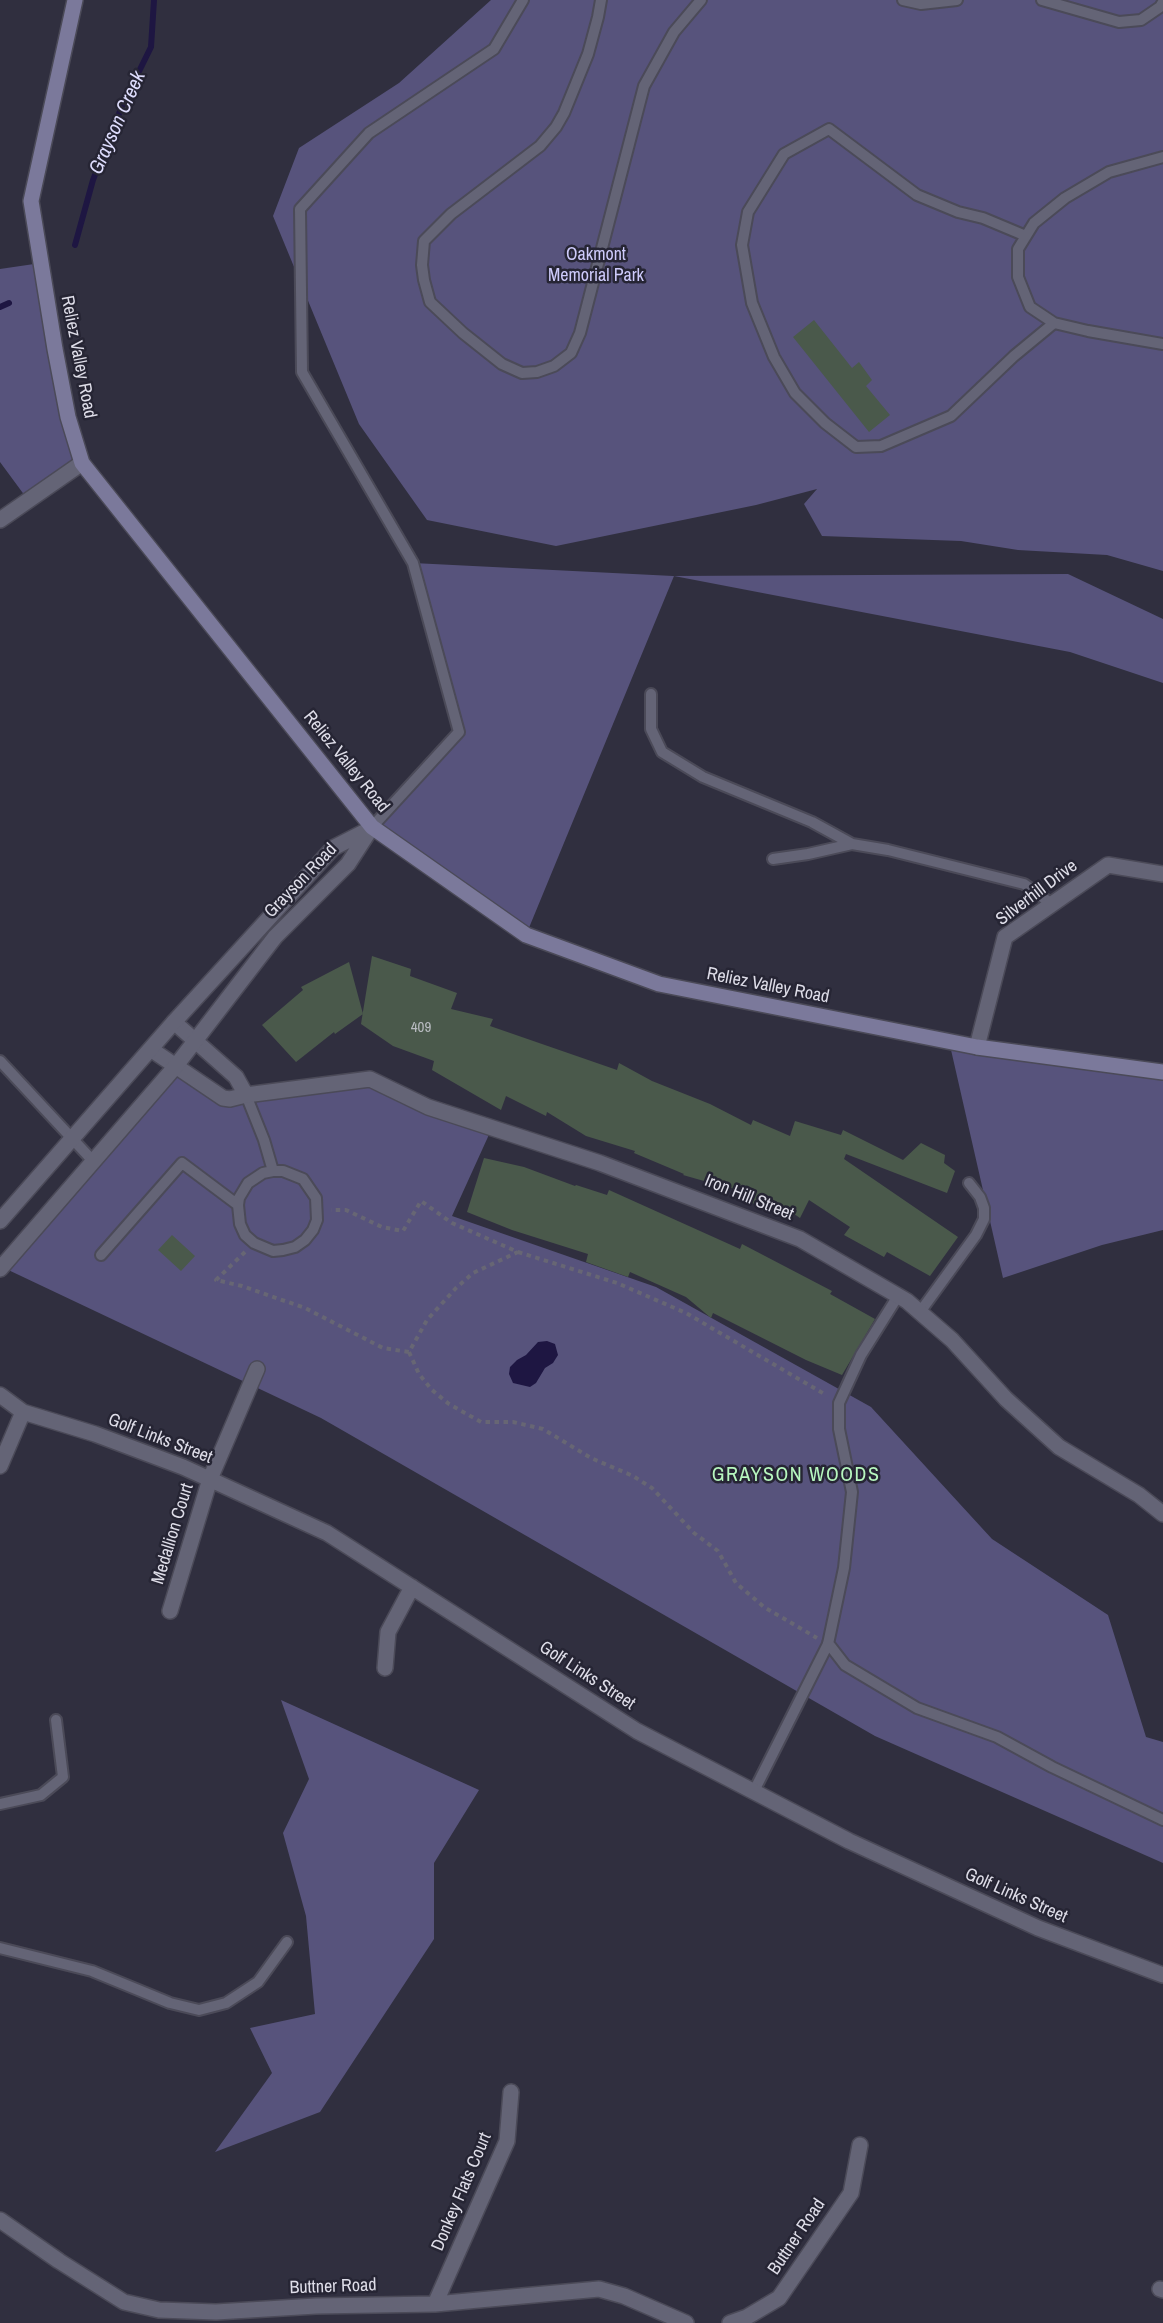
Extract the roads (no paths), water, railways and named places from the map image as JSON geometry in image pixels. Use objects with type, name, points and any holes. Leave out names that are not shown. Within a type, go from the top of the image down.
[{"type":"main road","name":"Reliez Valley Road","points":[[75,0],[31,201],[68,417],[82,463],[372,827],[526,935],[659,984],[977,1047],[1163,1072]]},
{"type":"street","points":[[0,520],[82,463]]},
{"type":"street","name":"Grayson Road","points":[[0,1221],[152,1050],[174,1022],[333,848],[372,827]]},
{"type":"street","name":"Grayson Road","points":[[0,1269],[175,1067],[275,937],[348,864],[372,827]]},
{"type":"street","name":"Silverhill Drive","points":[[977,1047],[1005,937],[1108,865],[1163,874]]},
{"type":"street","points":[[174,1022],[236,1077],[246,1095]]},
{"type":"street","name":"Iron Hill Street","points":[[152,1050],[223,1098],[230,1099],[370,1079],[428,1107],[600,1163],[800,1239],[898,1296],[920,1312],[952,1340],[1006,1399],[1059,1447],[1138,1496],[1163,1515]]},
{"type":"street","name":"Medallion Court","points":[[170,1611],[210,1479],[257,1369]]},
{"type":"street","name":"Golf Links Street","points":[[0,1395],[23,1412],[95,1434],[210,1479],[327,1533],[637,1731],[753,1793],[849,1841],[1027,1923],[1163,1975]]},
{"type":"street","points":[[0,1466],[23,1412]]},
{"type":"street","points":[[385,1668],[388,1632],[412,1587]]},
{"type":"street","name":"Donkey Flats Court","points":[[435,2304],[507,2141],[511,2092]]},
{"type":"street","name":"Buttner Road","points":[[730,2323],[747,2317],[779,2298],[851,2193],[860,2145]]},
{"type":"street","name":"Buttner Road","points":[[0,2220],[124,2302],[159,2310],[216,2312],[316,2306],[435,2304],[599,2289],[624,2296],[686,2323]]},
{"type":"lane","points":[[372,827],[459,732],[413,563],[302,372],[300,209],[369,133],[494,49],[523,0]]},
{"type":"lane","points":[[601,0],[588,54],[556,127],[540,146],[451,214],[424,241],[422,265],[430,302],[463,333],[502,364],[522,373],[537,372],[554,366],[571,353],[580,333],[644,86],[674,32],[701,0]]},
{"type":"lane","points":[[903,0],[921,4],[957,0]]},
{"type":"lane","points":[[1042,0],[1119,22],[1141,20],[1160,7],[1163,2]]},
{"type":"lane","points":[[1026,236],[917,195],[829,129],[784,153],[748,212],[742,245],[752,303],[774,357],[795,393],[825,423],[856,447],[881,446],[909,436],[951,416],[1014,356],[1054,323]]},
{"type":"lane","points":[[1163,157],[1110,172],[1065,198],[1034,223],[1018,249],[1018,277],[1030,307],[1054,323],[1163,344]]},
{"type":"lane","points":[[651,694],[651,729],[662,752],[703,777],[812,822],[852,844],[888,850],[1024,884],[1052,904]]},
{"type":"lane","points":[[773,859],[852,844]]},
{"type":"lane","points":[[0,1061],[93,1161]]},
{"type":"lane","points":[[246,1095],[264,1140],[273,1171]]},
{"type":"lane","points":[[101,1255],[182,1163],[238,1205]]},
{"type":"lane","points":[[273,1171],[284,1171],[303,1179],[316,1198],[318,1210],[313,1230],[305,1240],[295,1247],[273,1251],[254,1243],[245,1235],[240,1224],[238,1205],[239,1198],[248,1183],[263,1173],[273,1171]]},
{"type":"lane","points":[[920,1312],[976,1235],[984,1219],[984,1208],[980,1197],[969,1183]]},
{"type":"lane","points":[[753,1793],[828,1644],[844,1568],[852,1492],[839,1429],[839,1403],[861,1355],[898,1296]]},
{"type":"lane","points":[[828,1644],[845,1665],[917,1708],[997,1737],[1052,1767],[1163,1820]]},
{"type":"lane","points":[[0,1804],[41,1795],[63,1777],[56,1720]]},
{"type":"lane","points":[[0,1948],[92,1971],[170,2003],[199,2010],[226,2003],[258,1982],[287,1942]]},
{"type":"waterway","name":"Grayson Creek","points":[[75,245],[93,180],[122,106],[151,47],[154,0]]},
{"type":"waterway","name":"Grayson Creek","points":[[0,307],[9,303]]},
{"type":"district","name":"GRAYSON WOODS","points":[[796,1476]]},
{"type":"park label","name":"Oakmont Memorial Park","points":[[596,265]]}]
